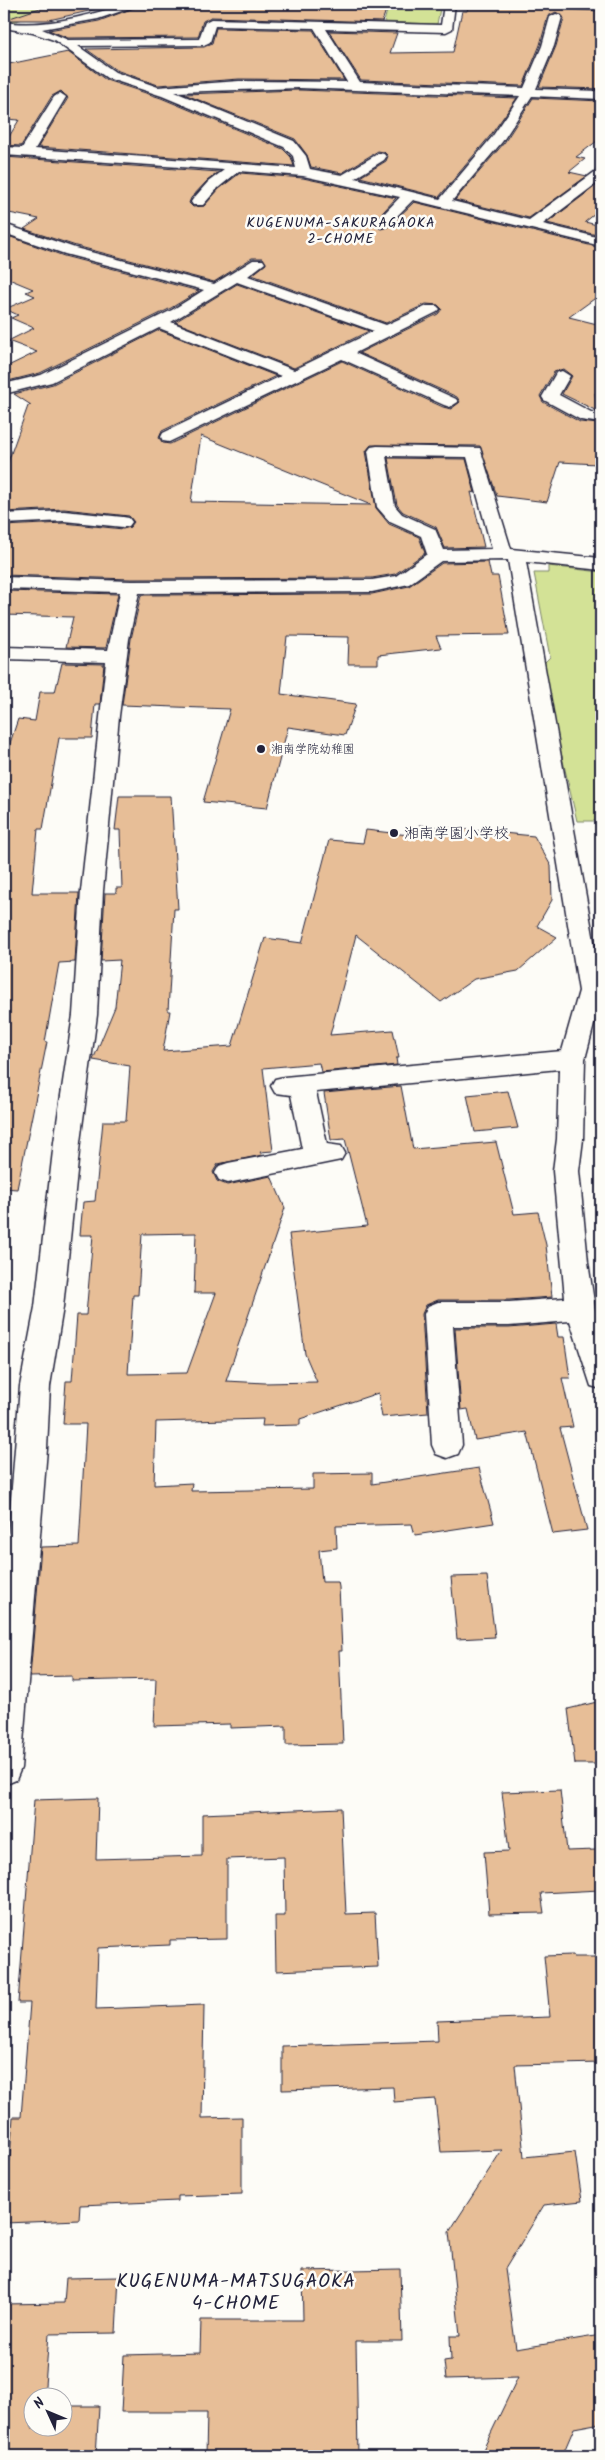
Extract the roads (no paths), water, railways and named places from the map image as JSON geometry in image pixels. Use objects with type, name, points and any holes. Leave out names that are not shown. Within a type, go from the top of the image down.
[{"type":"street","points":[[4,30],[98,16],[136,4]]},
{"type":"street","points":[[65,43],[144,38],[204,42],[211,22],[446,29],[450,4]]},
{"type":"street","points":[[443,204],[502,135],[529,93],[550,43],[556,17]]},
{"type":"street","points":[[4,25],[48,34],[65,43],[111,75],[159,90],[290,144],[298,152],[304,165],[303,172]]},
{"type":"street","points":[[318,25],[356,86]]},
{"type":"street","points":[[159,90],[242,84],[601,95]]},
{"type":"street","points":[[26,153],[60,97]]},
{"type":"street","points":[[4,151],[303,172],[344,179],[601,242]]},
{"type":"street","points":[[344,179],[379,158]]},
{"type":"street","points":[[198,202],[213,185],[238,166]]},
{"type":"street","points":[[532,225],[601,174]]},
{"type":"street","points":[[382,223],[409,196]]},
{"type":"street","points":[[4,228],[70,251],[217,289]]},
{"type":"street","points":[[4,389],[46,379],[157,322],[217,289],[258,263]]},
{"type":"street","points":[[237,277],[388,331]]},
{"type":"street","points":[[169,437],[432,309]]},
{"type":"street","points":[[157,322],[294,376]]},
{"type":"street","points":[[343,353],[450,402]]},
{"type":"street","points":[[562,376],[550,397],[587,416],[601,418]]},
{"type":"street","points":[[438,556],[429,533],[396,518],[386,507],[377,451],[474,452],[509,554],[596,991],[572,1059],[566,1171],[574,1262],[581,1309],[601,1377]]},
{"type":"street","points":[[4,519],[64,516],[123,522]]},
{"type":"street","points":[[4,583],[131,586],[372,586],[402,580],[438,556],[509,554],[601,564]]},
{"type":"street","points":[[4,1768],[32,1450],[35,1386],[49,1307],[67,1142],[85,1015],[92,891],[109,716],[117,656],[131,586]]},
{"type":"street","points":[[4,653],[117,656]]},
{"type":"street","points":[[228,1173],[324,1154],[293,1086],[572,1059]]},
{"type":"street","points":[[447,1445],[438,1314],[510,1314],[581,1309]]},
{"type":"place","name":"湘南学院幼稚園","points":[[261,749]]},
{"type":"place","name":"湘南学園小学校","points":[[394,833]]},
{"type":"district","name":"KUGENUMA-SAKURAGAOKA 2-CHOME","points":[[341,230]]},
{"type":"district","name":"KUGENUMA-MATSUGAOKA 4-CHOME","points":[[236,2291]]}]
